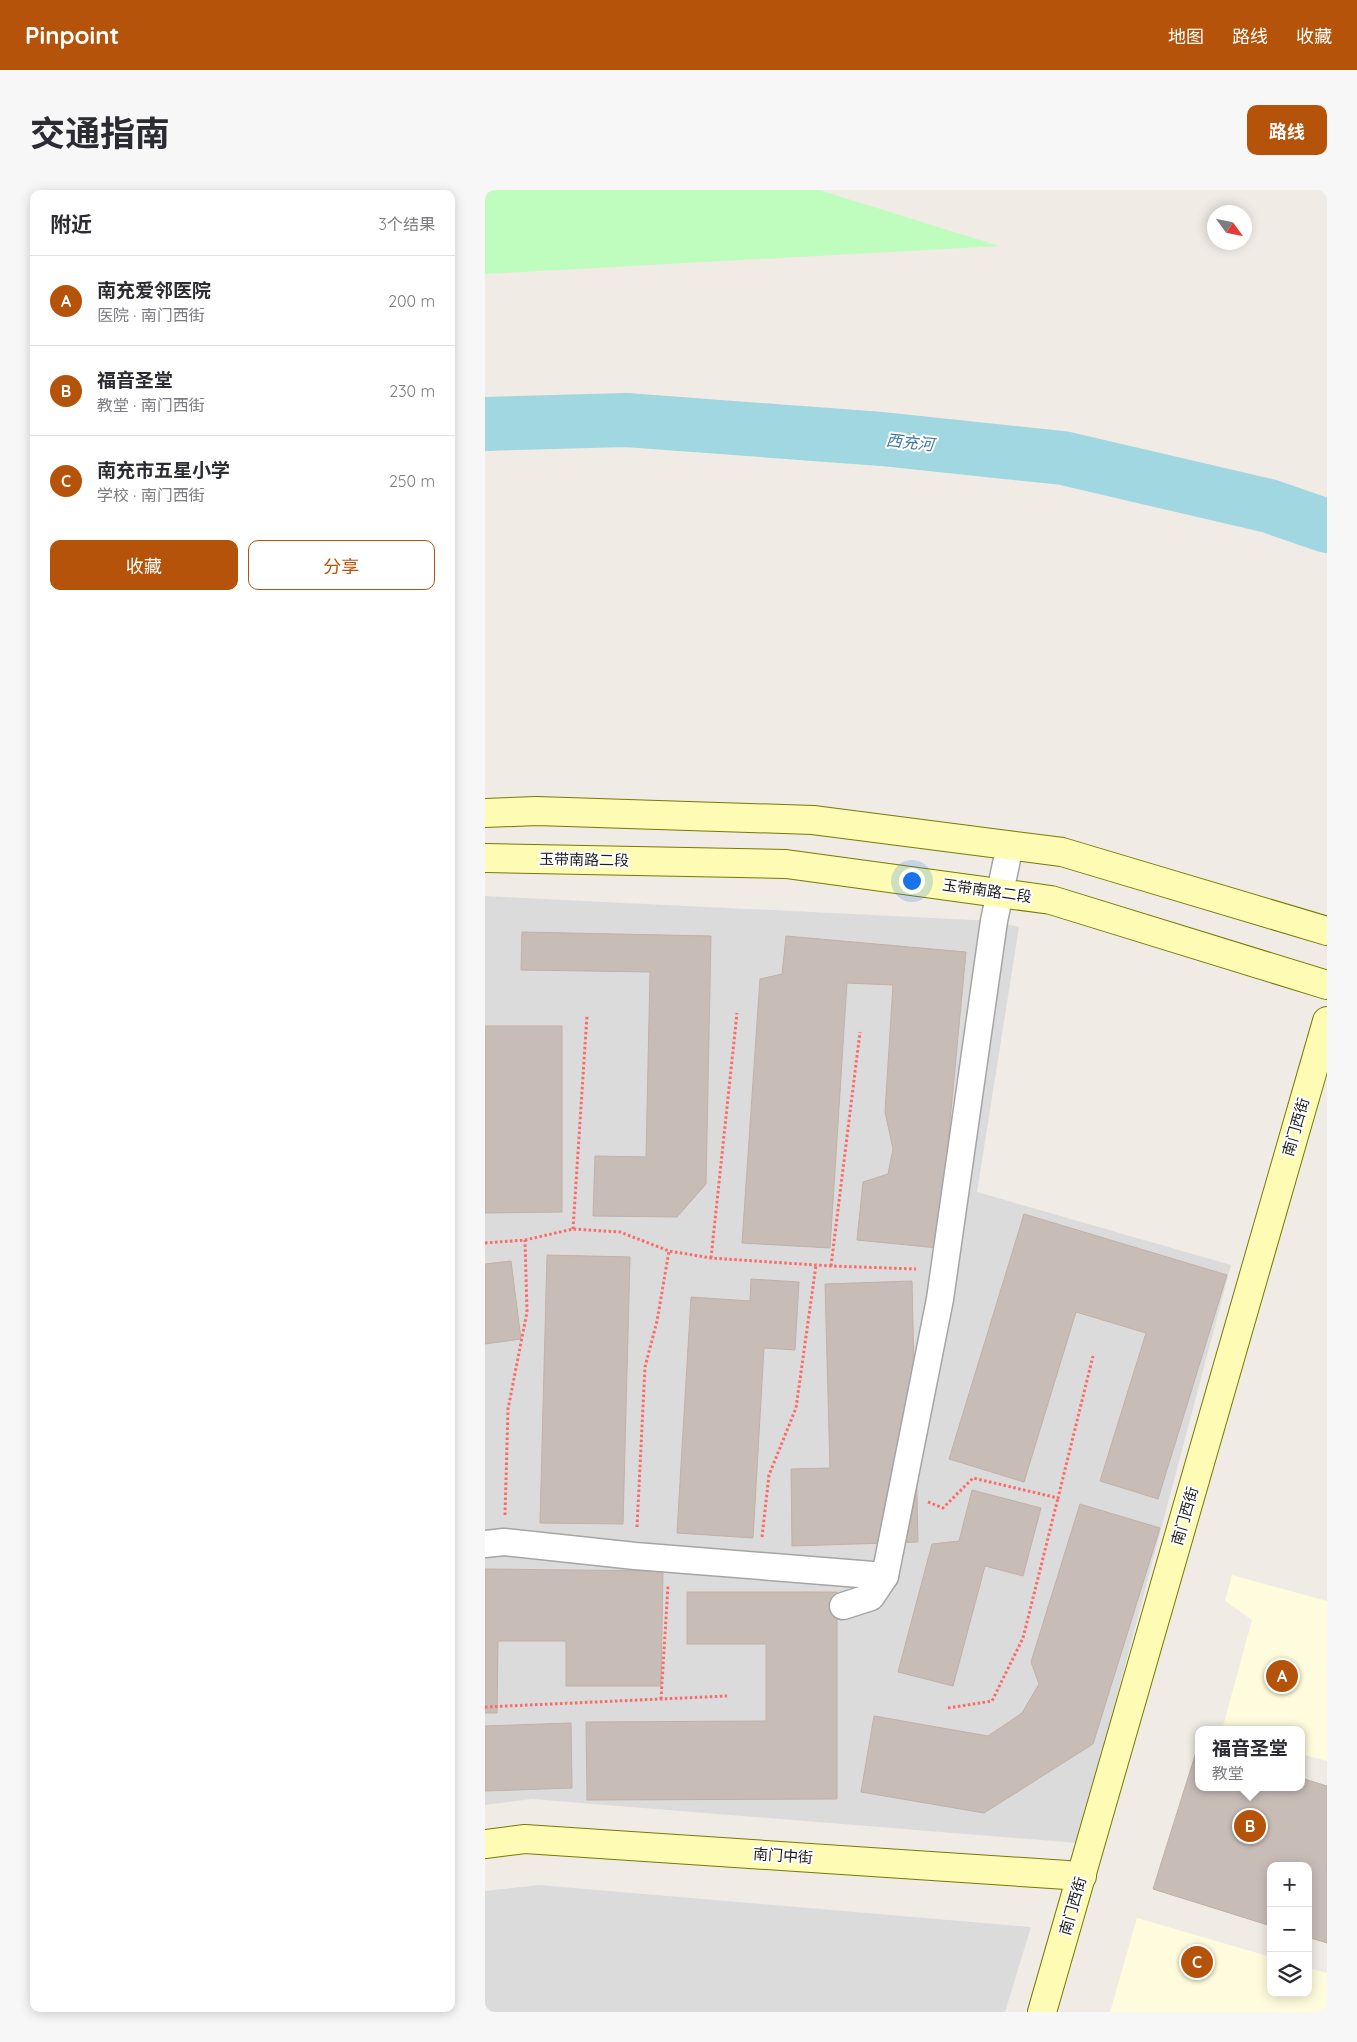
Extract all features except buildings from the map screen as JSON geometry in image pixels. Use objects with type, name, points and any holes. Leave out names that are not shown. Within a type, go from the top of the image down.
[{"type":"main road","points":[[485,813],[537,811],[813,820],[1061,852],[1327,930]]},
{"type":"main road","name":"玉带南路二段","points":[[485,858],[786,864],[1051,900],[1327,985]]},
{"type":"main road","name":"南门西街","points":[[1042,2012],[1327,1021]]},
{"type":"main road","name":"南门中街","points":[[485,1844],[525,1839],[1082,1876]]},
{"type":"street","points":[[843,1606],[871,1598],[885,1576],[944,1270],[999,893],[1010,845]]},
{"type":"street","points":[[495,1543],[885,1576]]},
{"type":"path","points":[[711,1258],[737,1014]]},
{"type":"path","points":[[573,1228],[587,1015]]},
{"type":"path","points":[[831,1266],[860,1032]]},
{"type":"path","points":[[485,1242],[525,1240],[573,1228],[621,1232],[669,1251],[711,1258],[831,1266],[944,1270]]},
{"type":"path","points":[[495,1543],[508,1409],[527,1312],[525,1240]]},
{"type":"path","points":[[635,1556],[645,1367],[657,1321],[669,1251]]},
{"type":"path","points":[[759,1565],[769,1475],[796,1408],[816,1265]]},
{"type":"path","points":[[947,1708],[992,1701],[1023,1638],[1093,1356]]},
{"type":"path","points":[[902,1493],[943,1508],[973,1478],[1058,1498]]},
{"type":"path","points":[[661,1699],[669,1558]]},
{"type":"path","points":[[485,1706],[727,1696]]},
{"type":"shaded area","points":[[485,896],[994,921],[1019,927],[977,1192],[1231,1265],[1078,1843],[532,1799],[485,1805]]},
{"type":"shaded area","points":[[1232,1575],[1327,1601],[1327,1761],[1305,1755],[1305,1726],[1223,1726],[1252,1620],[1225,1601]]},
{"type":"shaded area","points":[[539,1885],[1031,1927],[1005,2012],[485,2012],[485,1891]]},
{"type":"shaded area","points":[[1137,1918],[1267,1956],[1267,1997],[1312,1997],[1312,1969],[1327,1973],[1327,2012],[1110,2012]]},
{"type":"green space","points":[[485,190],[819,190],[999,246],[485,274]]},
{"type":"waterway","name":"西充河","points":[[485,424],[626,420],[882,439],[1063,458],[1269,506],[1327,526]]},
{"type":"place","name":"南充爱邻医院","points":[[1282,1676]]},
{"type":"place","name":"福音圣堂","points":[[1250,1826]]},
{"type":"place","name":"南充市五星小学","points":[[1197,1962]]}]
